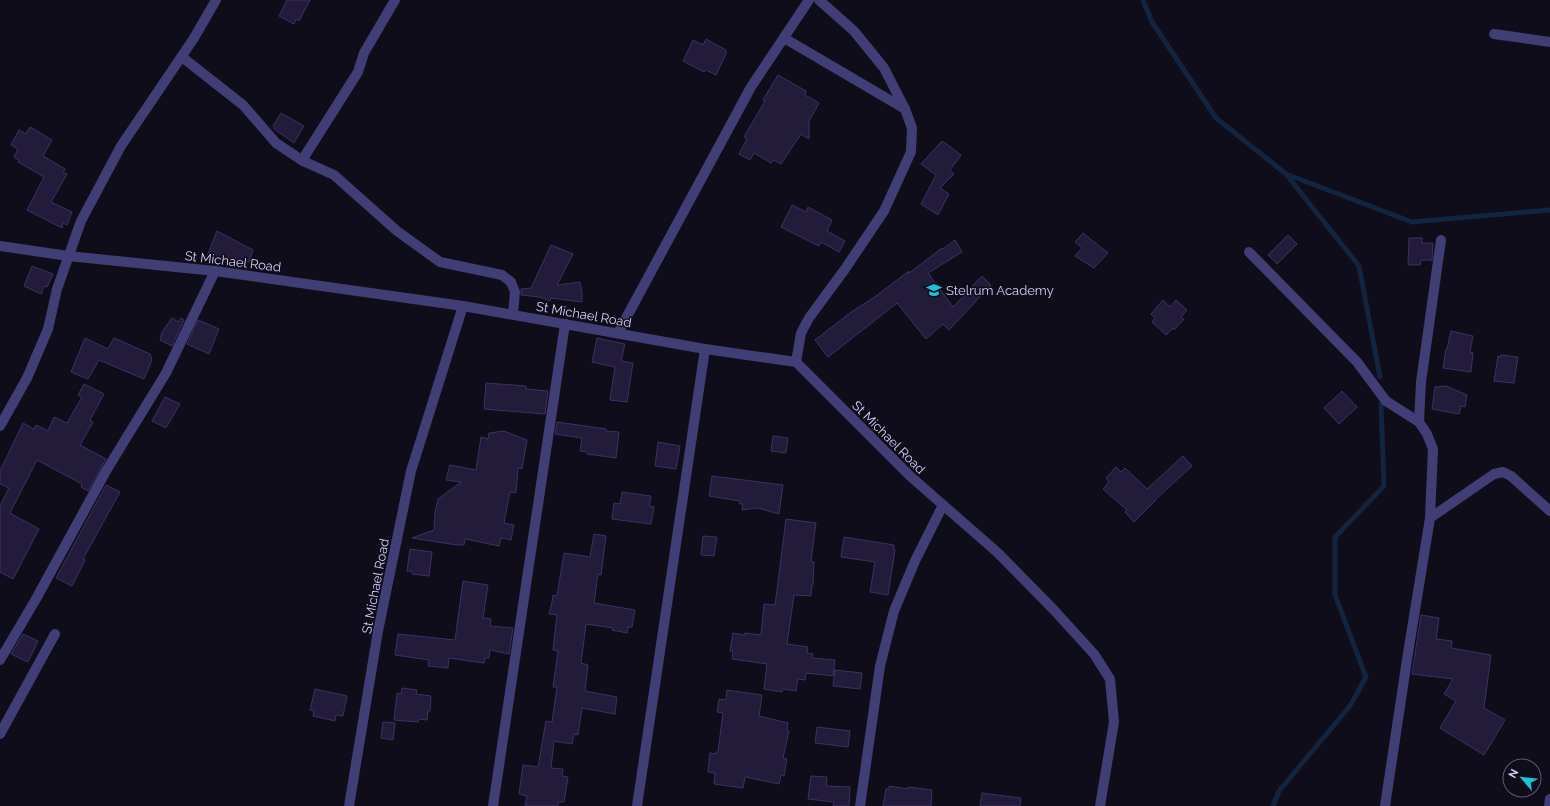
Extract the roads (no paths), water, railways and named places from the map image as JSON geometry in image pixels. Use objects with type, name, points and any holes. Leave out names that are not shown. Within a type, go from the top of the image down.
[{"type":"street","points":[[0,426],[27,378],[48,329],[57,289],[81,221],[121,146],[182,57],[216,0]]},
{"type":"street","points":[[303,161],[358,72],[364,53],[395,0]]},
{"type":"street","points":[[618,334],[751,87],[809,0]]},
{"type":"street","points":[[796,362],[802,333],[810,318],[884,211],[911,152],[912,128],[905,109],[884,68],[854,31],[819,0]]},
{"type":"street","points":[[1494,34],[1550,42]]},
{"type":"street","points":[[784,38],[905,109]]},
{"type":"street","points":[[182,57],[243,105],[276,142],[303,161],[334,176],[397,231],[440,262],[502,275],[511,282],[515,292],[513,314]]},
{"type":"street","points":[[1419,422],[1421,382],[1442,240]]},
{"type":"street","name":"St Michael Road","points":[[0,246],[68,256],[215,271],[463,306],[705,349],[796,362],[910,476],[998,552],[1094,654],[1110,679],[1114,722],[1100,806]]},
{"type":"street","points":[[1249,252],[1357,362],[1386,400],[1419,422],[1427,434],[1433,449],[1430,518],[1385,806]]},
{"type":"street","points":[[0,660],[36,599],[106,471],[166,374],[215,271]]},
{"type":"street","name":"St Michael Road","points":[[349,806],[378,631],[411,471],[463,306]]},
{"type":"street","points":[[492,806],[565,324]]},
{"type":"street","points":[[637,806],[705,349]]},
{"type":"street","points":[[1430,518],[1494,474],[1503,472],[1510,476],[1550,511]]},
{"type":"street","points":[[860,806],[880,666],[894,611],[915,561],[943,505]]},
{"type":"street","points":[[0,734],[55,634]]},
{"type":"street","points":[[1549,806],[1550,799]]},
{"type":"waterway","points":[[1143,0],[1152,22],[1216,118],[1286,174],[1412,222],[1550,210]]},
{"type":"waterway","points":[[1286,174],[1359,266],[1380,377]]},
{"type":"waterway","points":[[1273,806],[1279,791],[1350,706],[1366,677],[1335,595],[1335,537],[1384,486],[1381,404]]},
{"type":"place","name":"Stelrum Academy","points":[[934,290]]}]
